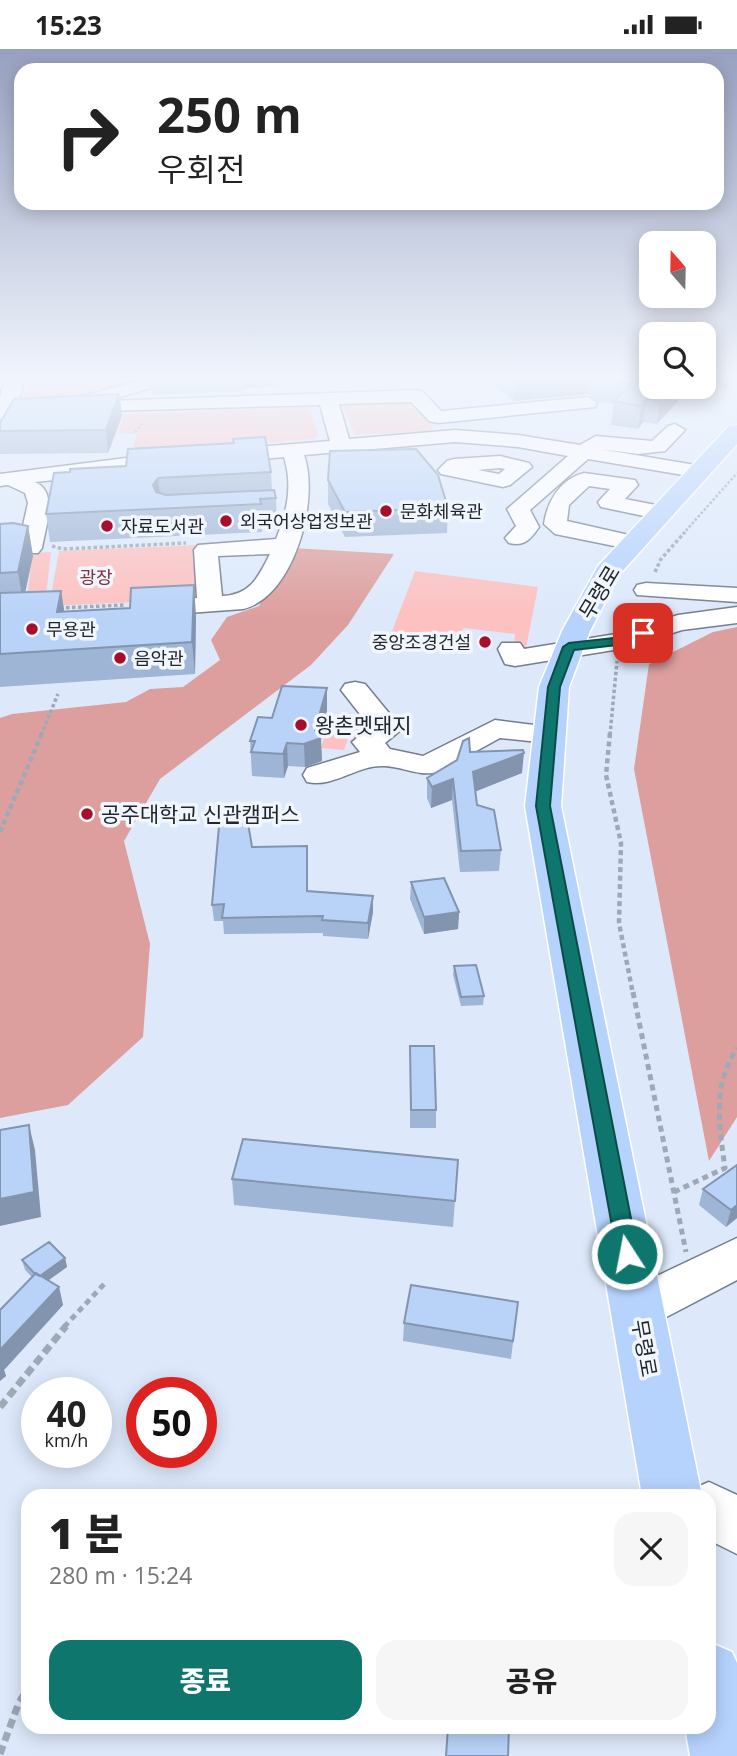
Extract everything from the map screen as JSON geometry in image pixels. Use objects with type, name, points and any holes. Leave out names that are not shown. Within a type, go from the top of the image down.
[{"type":"main road","name":"무령로","points":[[682,1489],[638,1308],[543,806],[554,687],[569,649],[607,572],[663,513],[719,472]]},
{"type":"main road","points":[[716,1710],[725,1756]]},
{"type":"street","points":[[126,464],[129,457]]},
{"type":"street","points":[[286,547],[206,550],[217,579],[248,601],[256,594],[286,547],[298,509],[300,481],[294,457]]},
{"type":"street","points":[[7,480],[126,464],[294,457],[354,461]]},
{"type":"street","points":[[517,538],[528,527],[519,509],[577,457]]},
{"type":"street","points":[[659,457],[719,472]]},
{"type":"street","points":[[522,467],[559,474]]},
{"type":"street","points":[[634,543],[558,527],[555,524],[558,502],[584,479],[593,478],[627,485],[608,502],[663,513]]},
{"type":"street","points":[[7,480],[34,489],[39,503],[38,546]]},
{"type":"street","points":[[270,507],[298,509]]},
{"type":"street","points":[[123,607],[217,579]]},
{"type":"street","points":[[646,590],[737,595]]},
{"type":"street","points":[[511,649],[515,657],[569,649],[626,640],[678,622],[737,615]]},
{"type":"street","points":[[355,690],[387,729],[367,742],[380,756]]},
{"type":"street","points":[[318,775],[380,756],[427,766],[495,729],[548,734]]},
{"type":"street","points":[[638,1308],[737,1258]]},
{"type":"street","points":[[716,1515],[737,1526]]},
{"type":"path","points":[[646,590],[661,559],[719,472]]},
{"type":"path","points":[[38,546],[63,549],[194,543]]},
{"type":"path","points":[[57,608],[123,607]]},
{"type":"path","points":[[626,640],[614,668],[606,775],[621,843],[620,923],[692,1280]]},
{"type":"path","points":[[0,832],[58,694]]},
{"type":"path","points":[[674,1192],[725,1168],[717,1090],[729,1058],[737,1048]]},
{"type":"path","points":[[0,1407],[61,1331],[107,1281]]},
{"type":"path","points":[[0,1754],[21,1699]]},
{"type":"green space","name":"광장","points":[[199,545],[202,599],[49,606],[59,551]]},
{"type":"green space","points":[[51,552],[45,603],[26,604],[33,553]]},
{"type":"green space","points":[[415,571],[538,587],[526,648],[514,646],[515,634],[464,628],[451,643],[388,642]]},
{"type":"green space","points":[[331,715],[353,716],[364,731],[356,738],[348,738],[344,750],[321,748]]},
{"type":"shaded area","points":[[293,548],[394,554],[348,625],[311,665],[160,779],[124,841],[150,944],[143,1037],[68,1105],[0,1118],[0,718],[12,714],[126,702],[150,689],[183,687],[220,660],[211,640],[227,617],[259,606]]},
{"type":"shaded area","points":[[737,627],[737,1117],[709,1161],[634,769],[649,664],[713,632]]},
{"type":"building","points":[[127,457],[268,457],[271,472],[158,478],[153,485],[156,492],[166,495],[274,490],[276,498],[260,499],[261,504],[46,514],[54,473],[70,472],[70,469],[126,466]]},
{"type":"building","points":[[330,457],[422,457],[438,475],[448,508],[345,512],[328,480]]},
{"type":"building","points":[[0,524],[28,526],[18,572],[0,573]]},
{"type":"building","points":[[194,585],[192,642],[0,654],[0,593],[61,591],[57,612],[130,608],[131,588]]},
{"type":"building","points":[[282,686],[327,688],[315,730],[321,738],[304,744],[287,743],[283,754],[251,752],[255,741],[250,741],[258,717],[272,718]]},
{"type":"building","points":[[469,738],[470,752],[523,750],[524,753],[473,772],[477,805],[494,810],[501,850],[461,851],[453,779],[432,787],[427,778],[457,760],[463,741]]},
{"type":"building","points":[[248,823],[252,847],[307,846],[307,891],[373,896],[368,923],[322,920],[323,916],[222,918],[224,904],[212,905],[219,826]]},
{"type":"building","points":[[444,878],[459,912],[424,917],[411,882]]},
{"type":"building","points":[[476,965],[484,996],[461,997],[454,966]]},
{"type":"building","points":[[410,1046],[434,1046],[436,1110],[411,1110]]},
{"type":"building","points":[[29,1125],[34,1192],[0,1199],[0,1130]]},
{"type":"building","points":[[243,1139],[458,1160],[455,1201],[232,1179]]},
{"type":"building","points":[[737,1165],[737,1205],[731,1210],[703,1189]]},
{"type":"building","points":[[49,1242],[65,1258],[40,1276],[22,1260]]},
{"type":"building","points":[[36,1273],[59,1287],[0,1350],[0,1310]]},
{"type":"building","points":[[411,1285],[518,1302],[513,1341],[404,1323]]},
{"type":"building","points":[[448,1734],[509,1734],[508,1756],[446,1756]]},
{"type":"place","name":"문화체육관","points":[[386,511]]},
{"type":"place","name":"외국어상업정보관","points":[[226,521]]},
{"type":"place","name":"자료도서관","points":[[107,526]]},
{"type":"place","name":"무용관","points":[[32,629]]},
{"type":"place","name":"중앙조경건설","points":[[485,642]]},
{"type":"place","name":"음악관","points":[[120,658]]},
{"type":"place","name":"왕촌멧돼지","points":[[301,725]]},
{"type":"place","name":"공주대학교 신관캠퍼스","points":[[87,814]]},
{"type":"route","points":[[627,1254],[543,806],[554,687],[569,647],[626,640],[643,633]]}]
